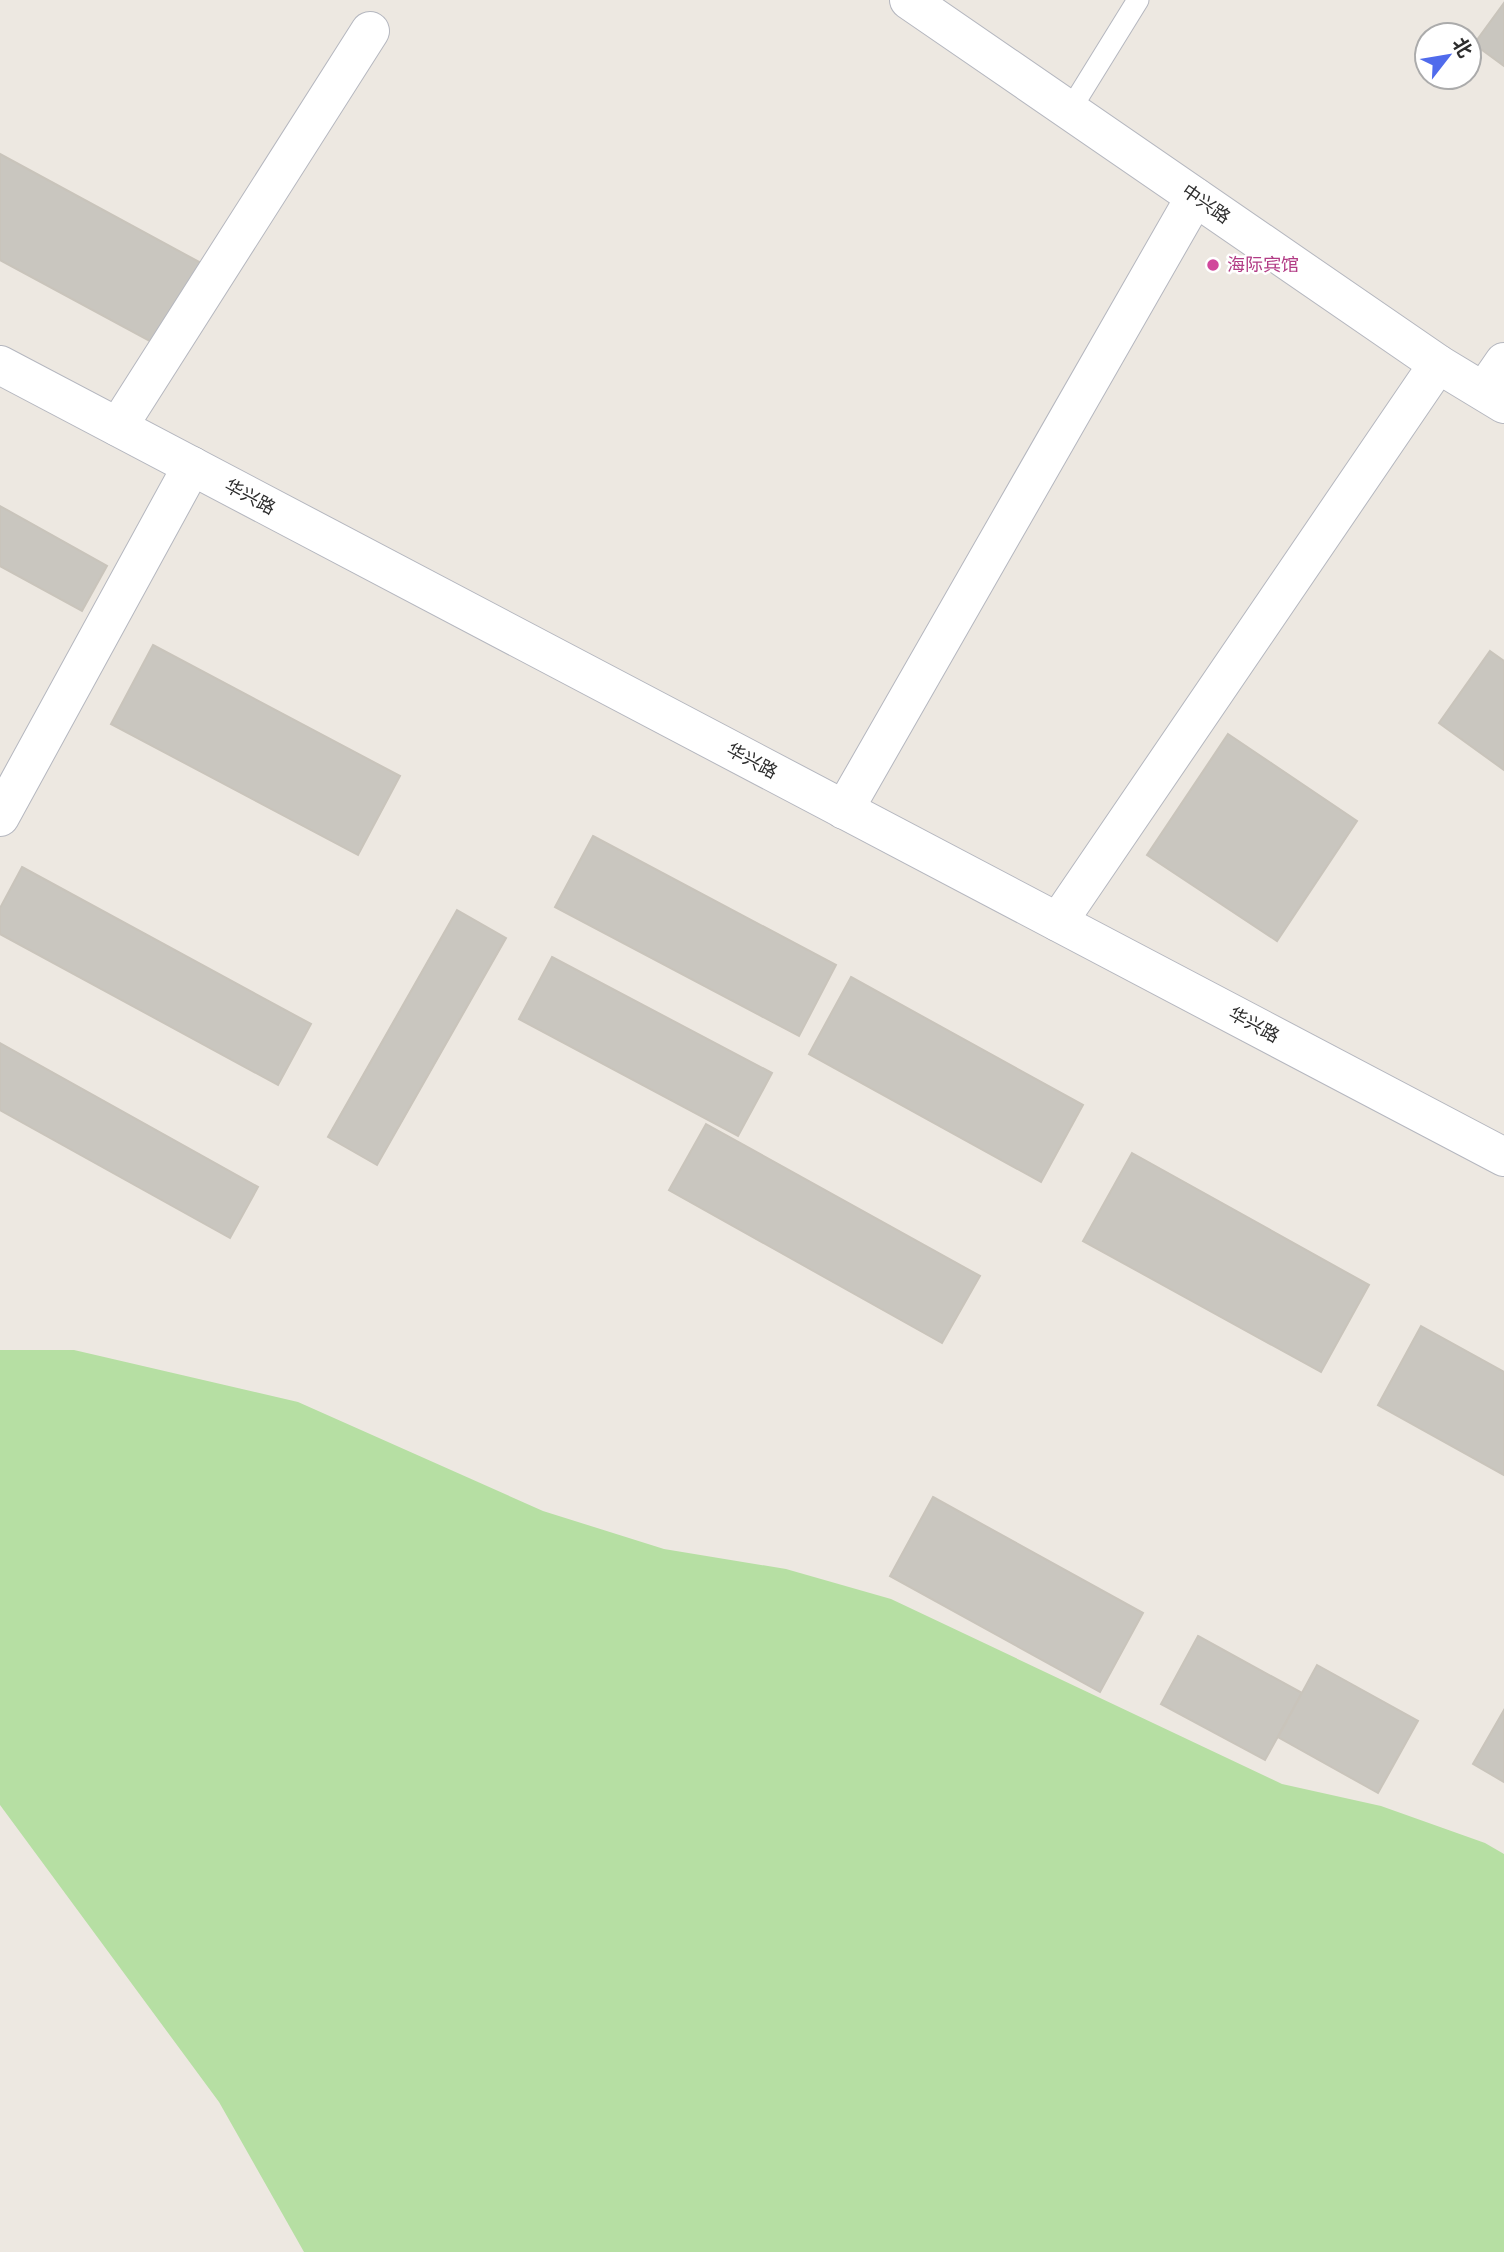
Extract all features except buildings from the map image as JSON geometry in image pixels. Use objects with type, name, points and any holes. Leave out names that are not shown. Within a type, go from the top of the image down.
[{"type":"street","name":"中兴路","points":[[909,0],[1438,363],[1497,386]]},
{"type":"street","points":[[118,427],[370,30]]},
{"type":"street","points":[[844,810],[1195,197]]},
{"type":"street","points":[[1058,922],[1438,363]]},
{"type":"street","name":"华兴路","points":[[0,365],[1504,1157]]},
{"type":"street","points":[[0,817],[192,466]]},
{"type":"lane","points":[[1070,110],[1138,0]]},
{"type":"green space","points":[[0,1350],[74,1350],[298,1402],[543,1511],[664,1549],[786,1569],[891,1599],[1282,1784],[1381,1806],[1485,1843],[1504,1854],[1504,2252],[304,2252],[219,2102],[0,1805]]},
{"type":"place","name":"海际宾馆","points":[[1213,265]]}]
